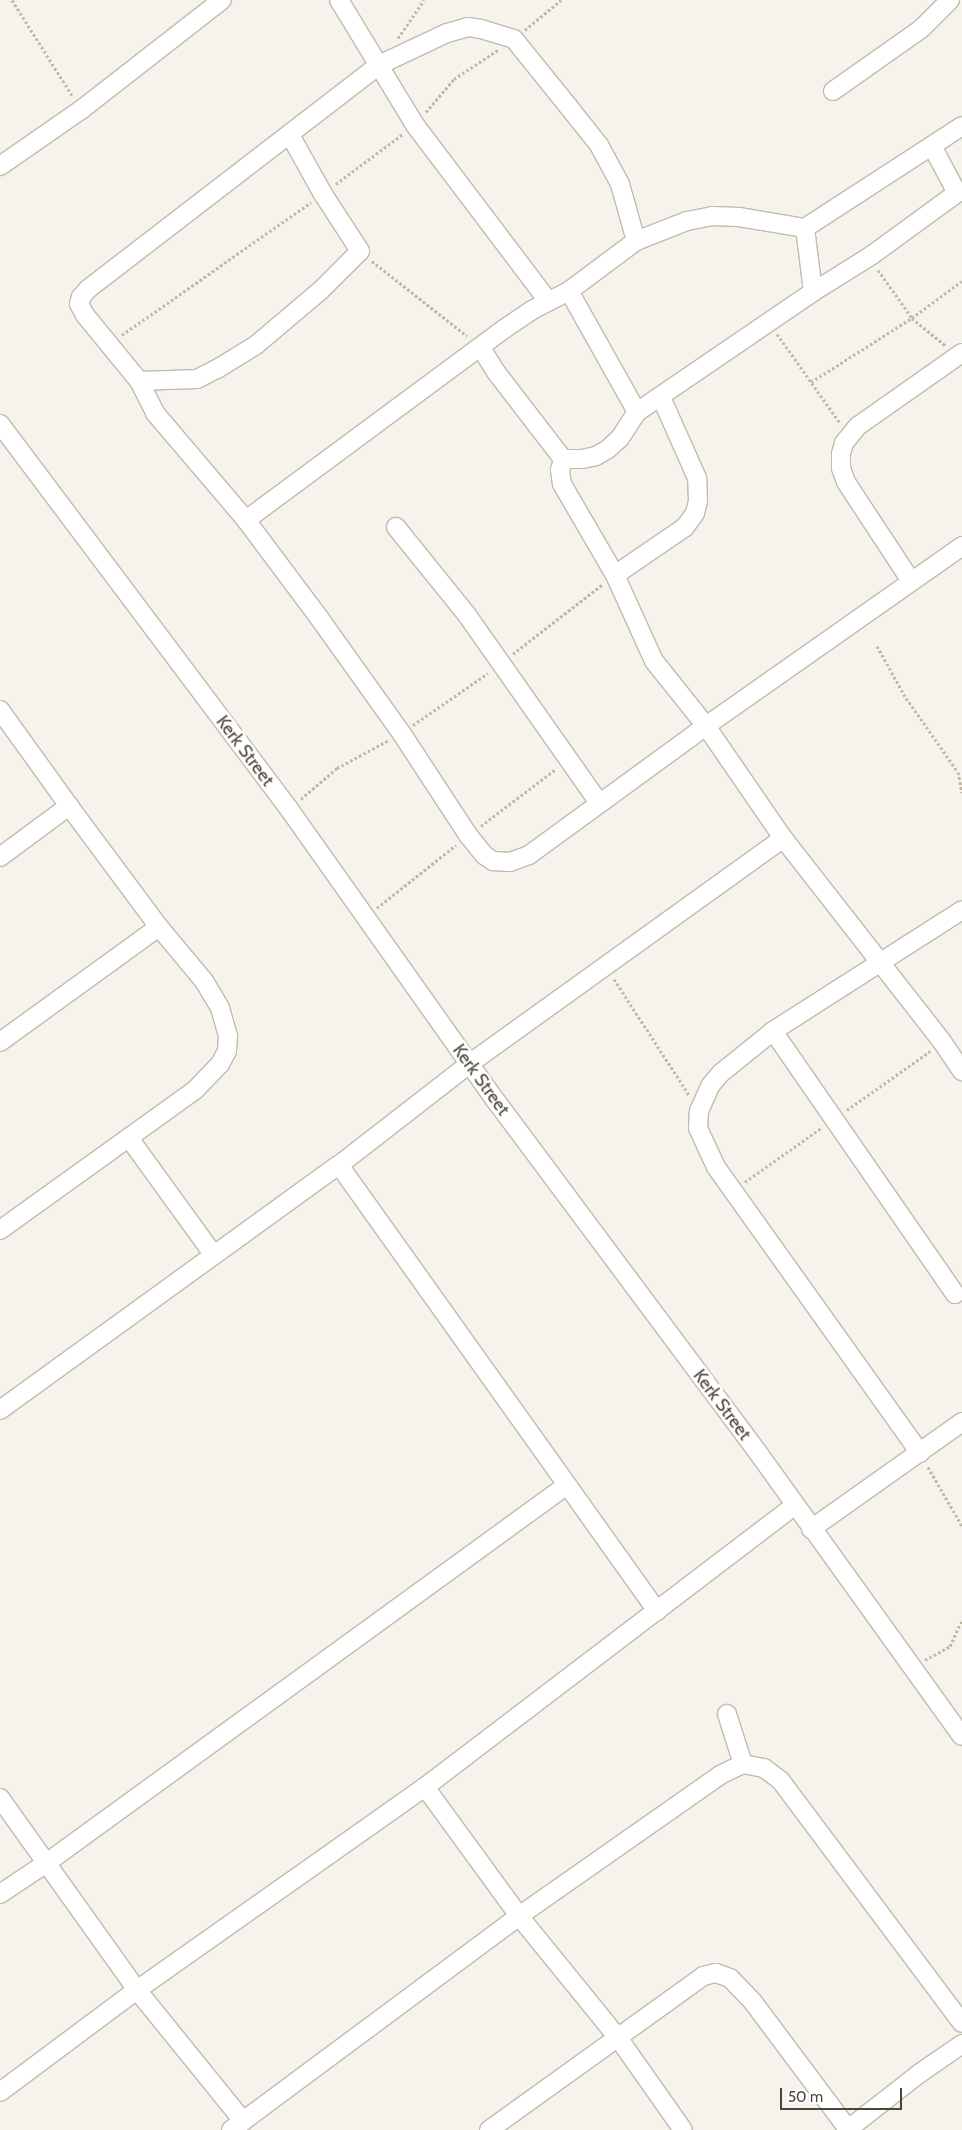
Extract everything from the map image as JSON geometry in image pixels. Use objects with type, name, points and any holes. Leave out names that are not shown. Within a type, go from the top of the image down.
[{"type":"street","points":[[0,166],[82,109],[222,0]]},
{"type":"street","points":[[339,0],[415,125],[548,301]]},
{"type":"street","points":[[833,91],[921,29],[950,0]]},
{"type":"street","points":[[636,241],[620,184],[599,145],[514,39],[481,28],[468,27],[447,33],[379,65],[290,135],[146,242],[88,289],[80,297],[79,304],[85,315],[139,382],[155,414],[246,520],[402,734],[468,835],[484,855],[493,861],[510,862],[528,855],[706,726],[962,546]]},
{"type":"street","points":[[246,520],[481,348],[504,329],[548,301],[569,291],[636,241],[687,221],[712,216],[739,217],[805,228],[962,126]]},
{"type":"street","points":[[139,382],[198,380],[217,369],[256,345],[321,290],[360,251],[323,194],[290,135]]},
{"type":"street","points":[[563,459],[582,459],[596,456],[608,449],[620,438],[637,412],[768,322],[872,255],[960,192],[932,146]]},
{"type":"street","points":[[805,228],[813,292]]},
{"type":"street","points":[[569,291],[637,412]]},
{"type":"street","points":[[481,348],[496,372],[563,459]]},
{"type":"street","points":[[911,581],[846,482],[841,468],[841,454],[849,435],[858,426],[960,355]]},
{"type":"street","points":[[615,575],[685,527],[695,513],[698,501],[696,478],[661,397]]},
{"type":"street","name":"Kerk Street","points":[[0,424],[289,809],[469,1064],[758,1454],[962,1736]]},
{"type":"street","points":[[563,459],[560,470],[562,484],[615,575],[654,661],[706,726],[783,838],[880,961],[962,1071]]},
{"type":"street","points":[[396,527],[467,616],[599,804]]},
{"type":"street","points":[[0,710],[159,927],[204,981],[220,1008],[228,1036],[227,1051],[220,1064],[195,1090],[0,1230]]},
{"type":"street","points":[[0,857],[69,806]]},
{"type":"street","points":[[0,1410],[340,1165],[469,1064],[783,838]]},
{"type":"street","points":[[920,1454],[716,1168],[698,1128],[699,1111],[710,1086],[720,1073],[774,1031],[880,961],[941,926],[962,910]]},
{"type":"street","points":[[0,1042],[159,927]]},
{"type":"street","points":[[774,1031],[960,1295]]},
{"type":"street","points":[[129,1138],[214,1254]]},
{"type":"street","points":[[340,1165],[657,1611]]},
{"type":"street","points":[[811,1529],[920,1454],[962,1422]]},
{"type":"street","points":[[0,1894],[46,1864],[567,1485]]},
{"type":"street","points":[[0,2092],[137,1990],[425,1787],[794,1506]]},
{"type":"street","points":[[727,1714],[743,1764]]},
{"type":"street","points":[[0,1798],[237,2126],[519,1916],[720,1775],[743,1764],[764,1768],[790,1792],[962,2023]]},
{"type":"street","points":[[425,1787],[519,1916],[619,2038],[683,2130]]},
{"type":"street","points":[[489,2130],[703,1976],[716,1973],[730,1978],[753,2002],[848,2130],[920,2073],[962,2044]]},
{"type":"path","points":[[12,0],[82,109]]},
{"type":"path","points":[[396,41],[424,0]]},
{"type":"path","points":[[514,39],[561,0]]},
{"type":"path","points":[[360,251],[481,348]]},
{"type":"path","points":[[872,255],[879,272],[912,318],[960,355]]},
{"type":"path","points":[[811,382],[912,318],[962,281]]},
{"type":"path","points":[[768,322],[849,435]]},
{"type":"path","points":[[289,809],[338,768],[402,734],[501,663],[615,575]]},
{"type":"path","points":[[877,646],[906,698],[958,772],[962,793]]},
{"type":"path","points":[[605,966],[699,1111]]},
{"type":"path","points":[[920,1454],[962,1526]]},
{"type":"path","points":[[912,1667],[950,1646],[962,1620]]}]
